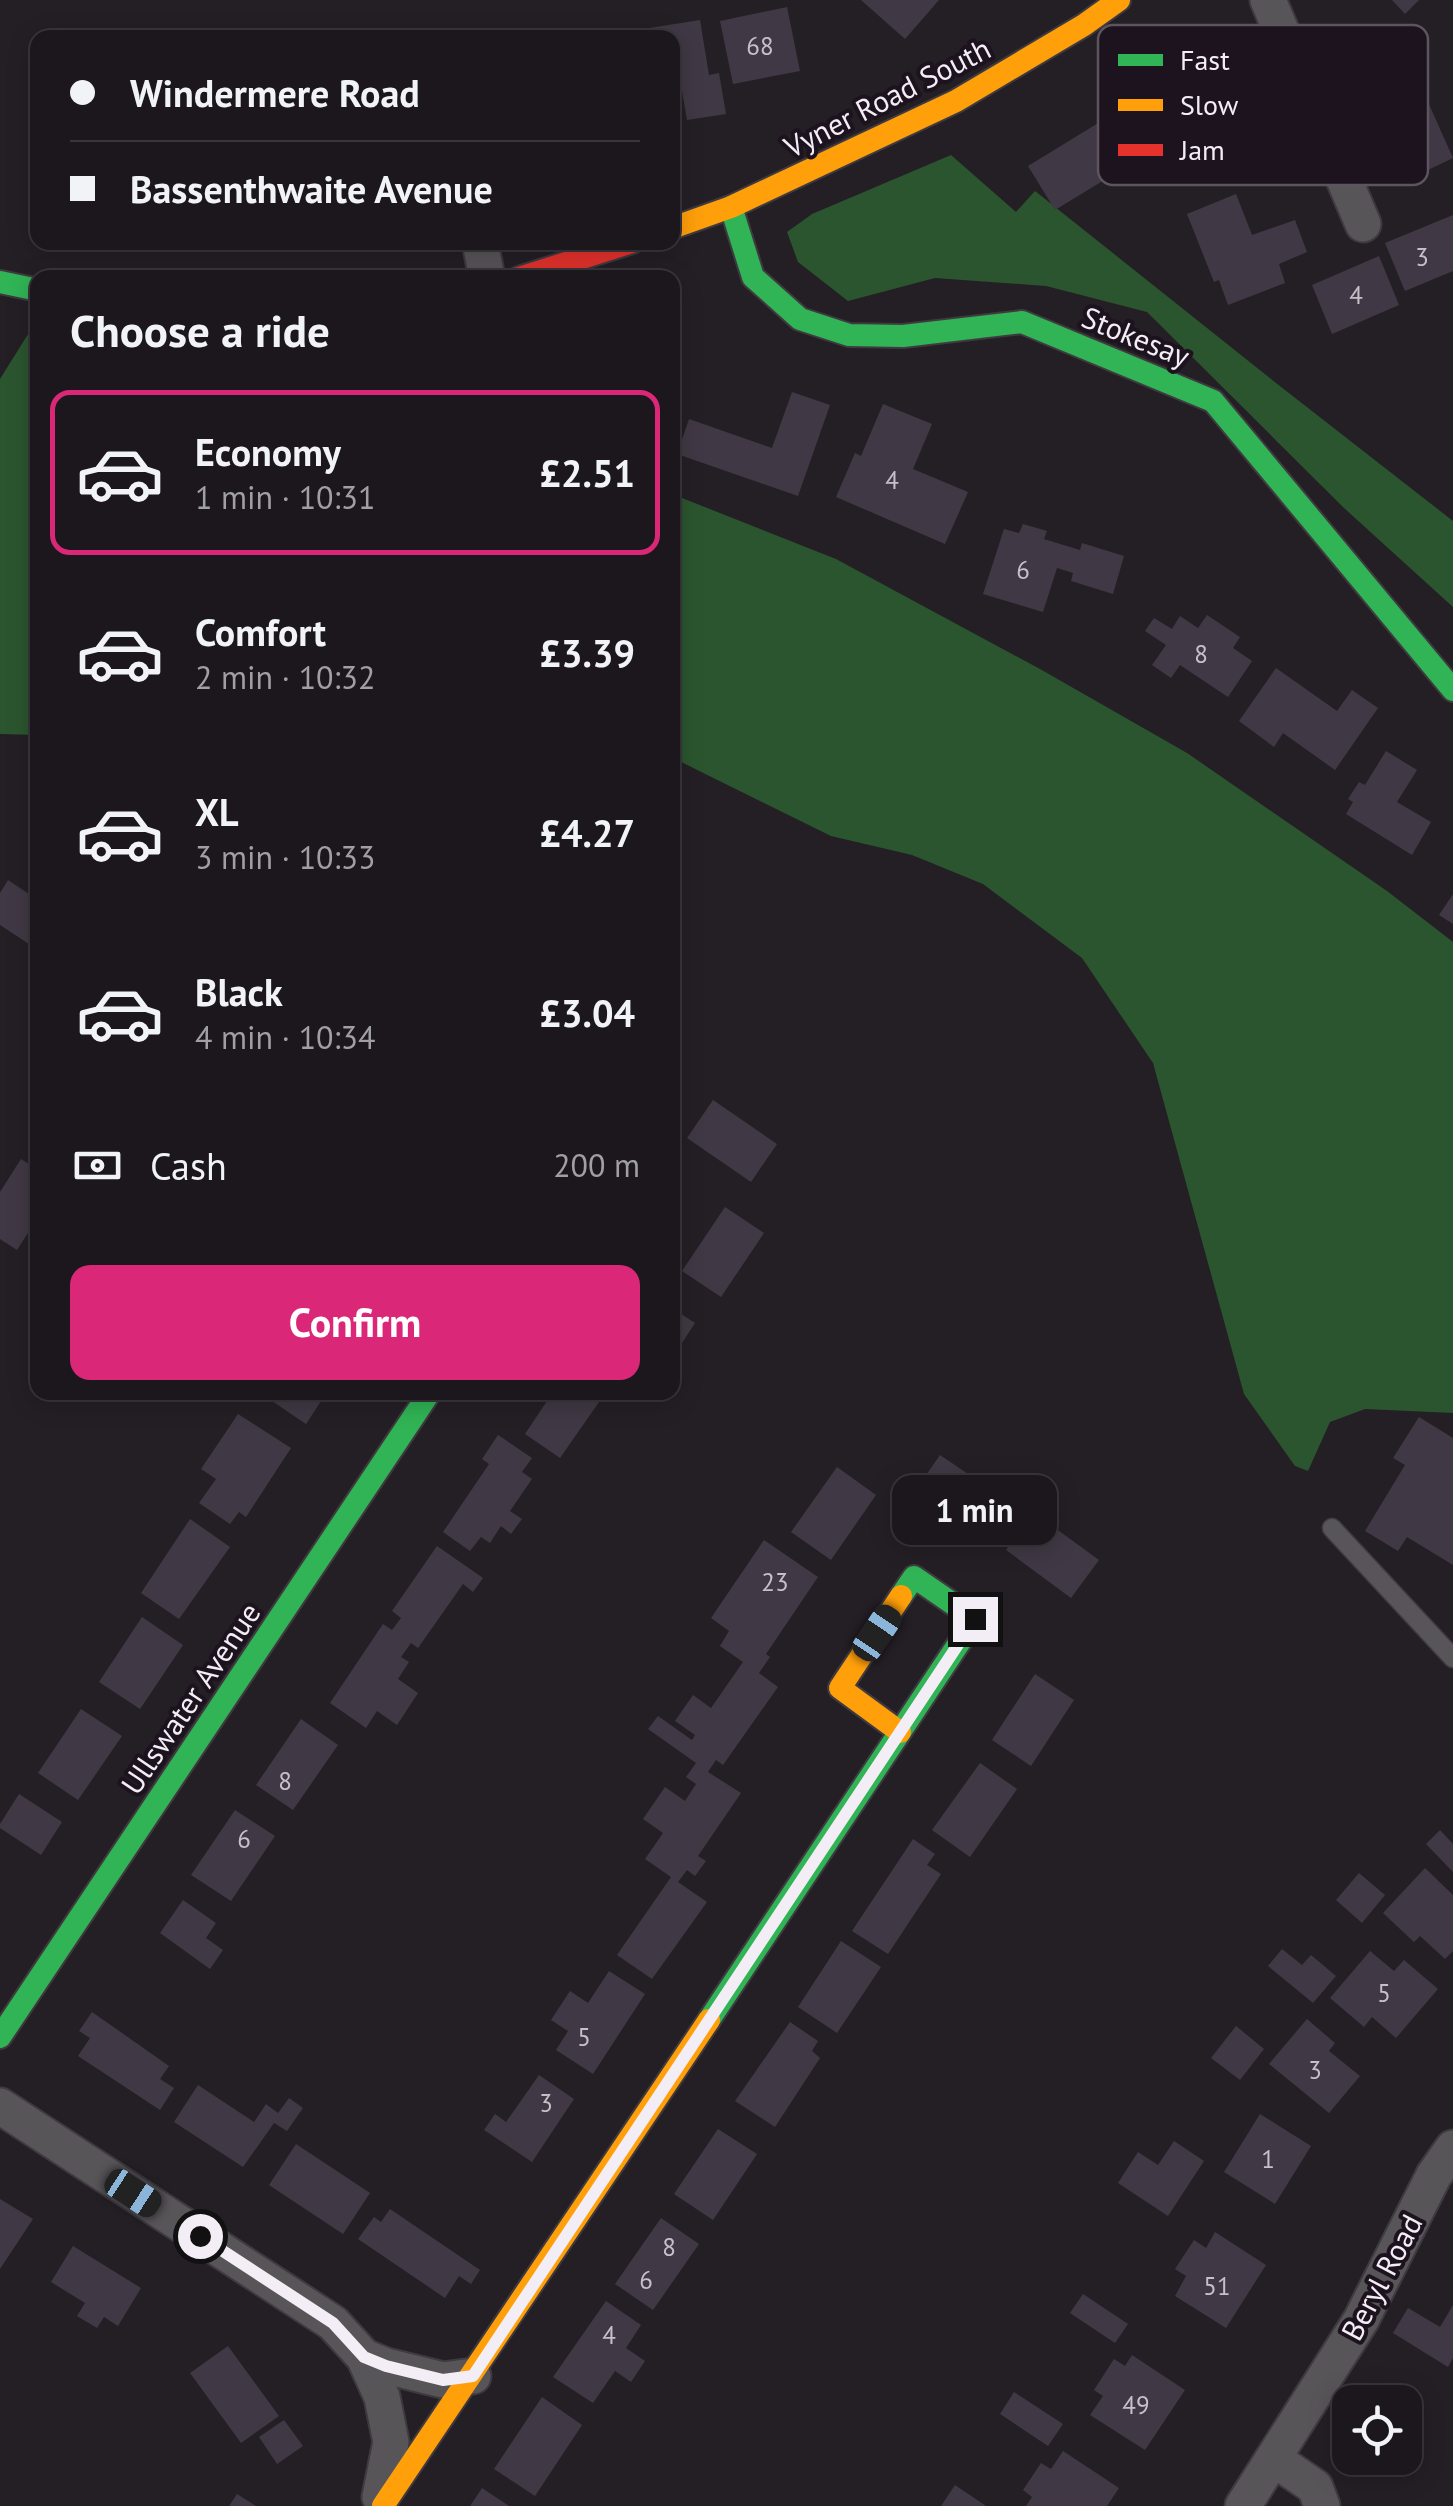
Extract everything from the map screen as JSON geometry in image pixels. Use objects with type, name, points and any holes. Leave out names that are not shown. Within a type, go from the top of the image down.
[{"type":"street","name":"Vyner Road South","points":[[680,225],[731,207],[956,101],[1075,13],[1119,0]]},
{"type":"street","points":[[1268,0],[1279,25]]},
{"type":"street","points":[[1346,185],[1363,224]]},
{"type":"street","name":"Stokesay","points":[[731,207],[753,276],[800,319],[848,335],[902,336],[1022,322],[1213,401],[1453,690]]},
{"type":"street","points":[[544,270],[607,250]]},
{"type":"street","points":[[0,282],[30,288]]},
{"type":"street","name":"Ullswater Avenue","points":[[0,2037],[425,1400]]},
{"type":"street","points":[[380,2506],[473,2376],[975,1619],[914,1577],[840,1688],[900,1732]]},
{"type":"street","points":[[0,2106],[333,2323],[364,2357],[382,2396],[391,2442],[380,2506]]},
{"type":"street","name":"Beryl Road","points":[[1243,2506],[1361,2320],[1434,2175],[1453,2148]]},
{"type":"street","points":[[364,2357],[443,2380],[473,2376]]},
{"type":"street","points":[[1274,2459],[1315,2487],[1322,2506]]},
{"type":"lane","points":[[1332,1528],[1453,1658]]},
{"type":"green space","points":[[951,155],[1016,212],[1035,191],[1453,521],[1453,607],[1344,508],[1147,312],[1046,286],[935,278],[848,301],[798,262],[787,232],[812,214]]},
{"type":"green space","points":[[30,331],[30,735],[0,734],[0,379]]},
{"type":"green space","points":[[680,497],[836,559],[1187,753],[1387,891],[1453,942],[1453,1413],[1365,1409],[1330,1422],[1308,1471],[1295,1466],[1244,1394],[1153,1063],[1082,958],[983,884],[912,855],[831,836],[680,761]]},
{"type":"building","points":[[861,0],[939,0],[905,39]]},
{"type":"building","points":[[1392,0],[1419,0],[1405,14]]},
{"type":"building","points":[[787,7],[800,71],[733,84],[720,21]]},
{"type":"building","points":[[700,20],[709,75],[719,73],[726,114],[687,120],[680,80],[680,30],[637,30]]},
{"type":"building","points":[[1428,102],[1453,158],[1428,170]]},
{"type":"building","points":[[1098,123],[1098,184],[1055,210],[1028,166]]},
{"type":"building","points":[[1236,194],[1252,235],[1295,220],[1307,252],[1279,264],[1285,283],[1228,305],[1219,280],[1214,282],[1187,214]]},
{"type":"building","points":[[1453,215],[1453,271],[1405,291],[1385,243]]},
{"type":"building","points":[[1379,256],[1399,305],[1332,334],[1312,285]]},
{"type":"building","points":[[792,392],[830,405],[798,496],[680,455],[689,419],[772,448]]},
{"type":"building","points":[[883,404],[932,424],[913,469],[968,492],[945,544],[836,497],[855,453],[861,456]]},
{"type":"building","points":[[1023,524],[1047,531],[1044,539],[1080,550],[1082,543],[1124,556],[1113,594],[1071,581],[1073,573],[1057,568],[1043,612],[983,594],[1004,529],[1019,533]]},
{"type":"building","points":[[1207,615],[1240,637],[1233,648],[1252,661],[1228,697],[1180,665],[1171,678],[1152,665],[1166,645],[1145,631],[1154,618],[1172,629],[1180,616],[1198,628]]},
{"type":"building","points":[[1276,668],[1337,711],[1352,690],[1378,708],[1335,770],[1283,733],[1274,747],[1239,721]]},
{"type":"building","points":[[1386,751],[1417,770],[1397,802],[1431,822],[1412,855],[1346,814],[1353,802],[1348,799],[1359,782],[1365,785]]},
{"type":"building","points":[[8,880],[30,895],[30,945],[0,925],[0,893]]},
{"type":"building","points":[[1453,894],[1453,924],[1439,915]]},
{"type":"building","points":[[713,1100],[777,1144],[751,1182],[687,1138]]},
{"type":"building","points":[[21,1159],[30,1165],[30,1230],[17,1250],[0,1239],[0,1192]]},
{"type":"building","points":[[725,1207],[764,1233],[721,1297],[682,1271]]},
{"type":"building","points":[[680,1313],[695,1323],[680,1346]]},
{"type":"building","points":[[270,1400],[322,1400],[306,1424]]},
{"type":"building","points":[[548,1400],[600,1400],[560,1458],[525,1434]]},
{"type":"building","points":[[238,1414],[291,1448],[246,1517],[239,1512],[230,1524],[199,1503],[216,1479],[201,1469]]},
{"type":"building","points":[[1419,1417],[1453,1438],[1453,1565],[1407,1537],[1398,1551],[1365,1531],[1405,1465],[1393,1458]]},
{"type":"building","points":[[498,1435],[532,1458],[522,1472],[532,1479],[510,1511],[522,1519],[511,1534],[501,1526],[490,1543],[481,1537],[470,1551],[443,1532],[489,1464],[482,1459]]},
{"type":"building","points":[[940,1455],[1005,1499],[981,1535],[915,1491]]},
{"type":"building","points":[[837,1467],[876,1495],[831,1560],[791,1532]]},
{"type":"building","points":[[1033,1512],[1099,1560],[1071,1598],[1006,1550]]},
{"type":"building","points":[[190,1519],[230,1547],[179,1619],[141,1593]]},
{"type":"building","points":[[764,1540],[818,1577],[766,1654],[770,1657],[759,1673],[778,1687],[723,1765],[716,1760],[708,1772],[741,1793],[698,1856],[706,1861],[695,1876],[687,1870],[678,1882],[707,1902],[652,1979],[617,1955],[671,1877],[645,1859],[663,1833],[643,1819],[665,1787],[685,1801],[696,1784],[686,1777],[696,1763],[648,1729],[658,1716],[692,1740],[695,1735],[675,1721],[693,1695],[711,1708],[743,1662],[720,1646],[729,1631],[711,1618]]},
{"type":"building","points":[[437,1546],[483,1578],[473,1592],[463,1584],[418,1648],[411,1643],[401,1657],[409,1662],[398,1679],[418,1693],[397,1725],[377,1711],[366,1728],[330,1703],[383,1624],[392,1630],[401,1618],[392,1611]]},
{"type":"building","points":[[142,1617],[183,1645],[140,1709],[99,1682]]},
{"type":"building","points":[[1035,1674],[1074,1700],[1031,1766],[992,1740]]},
{"type":"building","points":[[81,1709],[122,1736],[78,1800],[38,1773]]},
{"type":"building","points":[[301,1719],[338,1745],[293,1810],[256,1785]]},
{"type":"building","points":[[980,1763],[1017,1789],[970,1857],[932,1830]]},
{"type":"building","points":[[19,1794],[62,1822],[41,1855],[0,1828]]},
{"type":"building","points":[[235,1810],[275,1836],[231,1901],[191,1875]]},
{"type":"building","points":[[1440,1830],[1453,1844],[1453,1872],[1426,1844]]},
{"type":"building","points":[[913,1839],[935,1854],[927,1865],[941,1874],[888,1954],[852,1931]]},
{"type":"building","points":[[1425,1868],[1453,1895],[1453,1951],[1445,1959],[1420,1936],[1414,1942],[1383,1913]]},
{"type":"building","points":[[1359,1873],[1385,1895],[1362,1923],[1336,1900]]},
{"type":"building","points":[[183,1900],[216,1923],[206,1938],[223,1950],[210,1969],[160,1933]]},
{"type":"building","points":[[841,1941],[881,1967],[837,2033],[798,2007]]},
{"type":"building","points":[[1282,1949],[1302,1965],[1311,1955],[1336,1976],[1313,2003],[1268,1966]]},
{"type":"building","points":[[1370,1951],[1394,1971],[1404,1960],[1438,1989],[1396,2038],[1372,2017],[1364,2027],[1330,1998]]},
{"type":"building","points":[[609,1971],[645,1994],[593,2074],[556,2050],[568,2031],[551,2020],[570,1991],[588,2003]]},
{"type":"building","points":[[92,2012],[169,2066],[160,2079],[174,2088],[160,2110],[78,2056],[90,2038],[79,2031]]},
{"type":"building","points":[[1307,2019],[1335,2043],[1329,2051],[1360,2076],[1329,2113],[1269,2064]]},
{"type":"building","points":[[790,2022],[818,2041],[812,2051],[820,2058],[775,2127],[735,2101]]},
{"type":"building","points":[[1236,2026],[1264,2049],[1240,2080],[1211,2058]]},
{"type":"building","points":[[539,2075],[574,2099],[532,2162],[484,2130],[495,2114],[506,2122]]},
{"type":"building","points":[[198,2085],[254,2122],[266,2104],[278,2113],[289,2098],[303,2108],[287,2131],[274,2123],[243,2167],[174,2122]]},
{"type":"building","points":[[1260,2114],[1311,2146],[1275,2204],[1224,2172]]},
{"type":"building","points":[[718,2129],[757,2154],[713,2220],[674,2194]]},
{"type":"building","points":[[1174,2141],[1204,2161],[1168,2216],[1118,2183],[1138,2152],[1158,2165]]},
{"type":"building","points":[[296,2144],[370,2193],[343,2234],[269,2185]]},
{"type":"building","points":[[0,2199],[33,2219],[0,2269]]},
{"type":"building","points":[[390,2209],[480,2270],[471,2284],[459,2276],[445,2298],[358,2239],[374,2217],[381,2222]]},
{"type":"building","points":[[661,2218],[699,2244],[653,2310],[615,2284]]},
{"type":"building","points":[[1215,2232],[1266,2265],[1226,2328],[1175,2296],[1186,2276],[1175,2269],[1194,2240],[1206,2248]]},
{"type":"building","points":[[73,2246],[141,2288],[118,2326],[104,2317],[97,2328],[77,2316],[85,2303],[51,2282]]},
{"type":"building","points":[[1083,2294],[1128,2324],[1115,2343],[1070,2313]]},
{"type":"building","points":[[606,2301],[641,2325],[626,2348],[645,2361],[631,2382],[615,2371],[593,2403],[553,2377]]},
{"type":"building","points":[[1453,2305],[1453,2358],[1448,2367],[1393,2333],[1408,2308],[1440,2327]]},
{"type":"building","points":[[228,2346],[279,2416],[241,2443],[190,2373]]},
{"type":"building","points":[[1132,2355],[1185,2390],[1145,2450],[1090,2415],[1103,2396],[1094,2390],[1114,2359],[1125,2366]]},
{"type":"building","points":[[1014,2392],[1063,2424],[1048,2446],[1000,2414]]},
{"type":"building","points":[[542,2397],[582,2425],[535,2496],[494,2469]]},
{"type":"building","points":[[284,2420],[303,2446],[277,2464],[259,2437]]},
{"type":"building","points":[[1063,2451],[1119,2488],[1107,2506],[1026,2506],[1032,2497],[1023,2490],[1041,2463],[1051,2469]]},
{"type":"building","points":[[955,2485],[986,2506],[941,2506]]},
{"type":"building","points":[[482,2488],[509,2506],[470,2506]]},
{"type":"building","points":[[237,2494],[256,2506],[229,2506]]},
{"type":"traffic: fast","points":[[731,207],[753,277],[800,319],[849,335],[903,336],[1022,322],[1213,401],[1453,690]]},
{"type":"traffic: fast","points":[[0,282],[30,288]]},
{"type":"traffic: fast","points":[[0,2037],[425,1400]]},
{"type":"traffic: fast","points":[[709,2020],[975,1619],[914,1577],[901,1596]]},
{"type":"traffic: slow","points":[[680,225],[731,207],[956,101],[1119,0]]},
{"type":"traffic: slow","points":[[900,1732],[840,1688],[901,1596]]},
{"type":"traffic: slow","points":[[383,2506],[709,2020]]},
{"type":"traffic: jam","points":[[544,270],[607,250]]},
{"type":"route","points":[[200,2236],[333,2323],[364,2357],[443,2380],[473,2376],[975,1619]]}]
